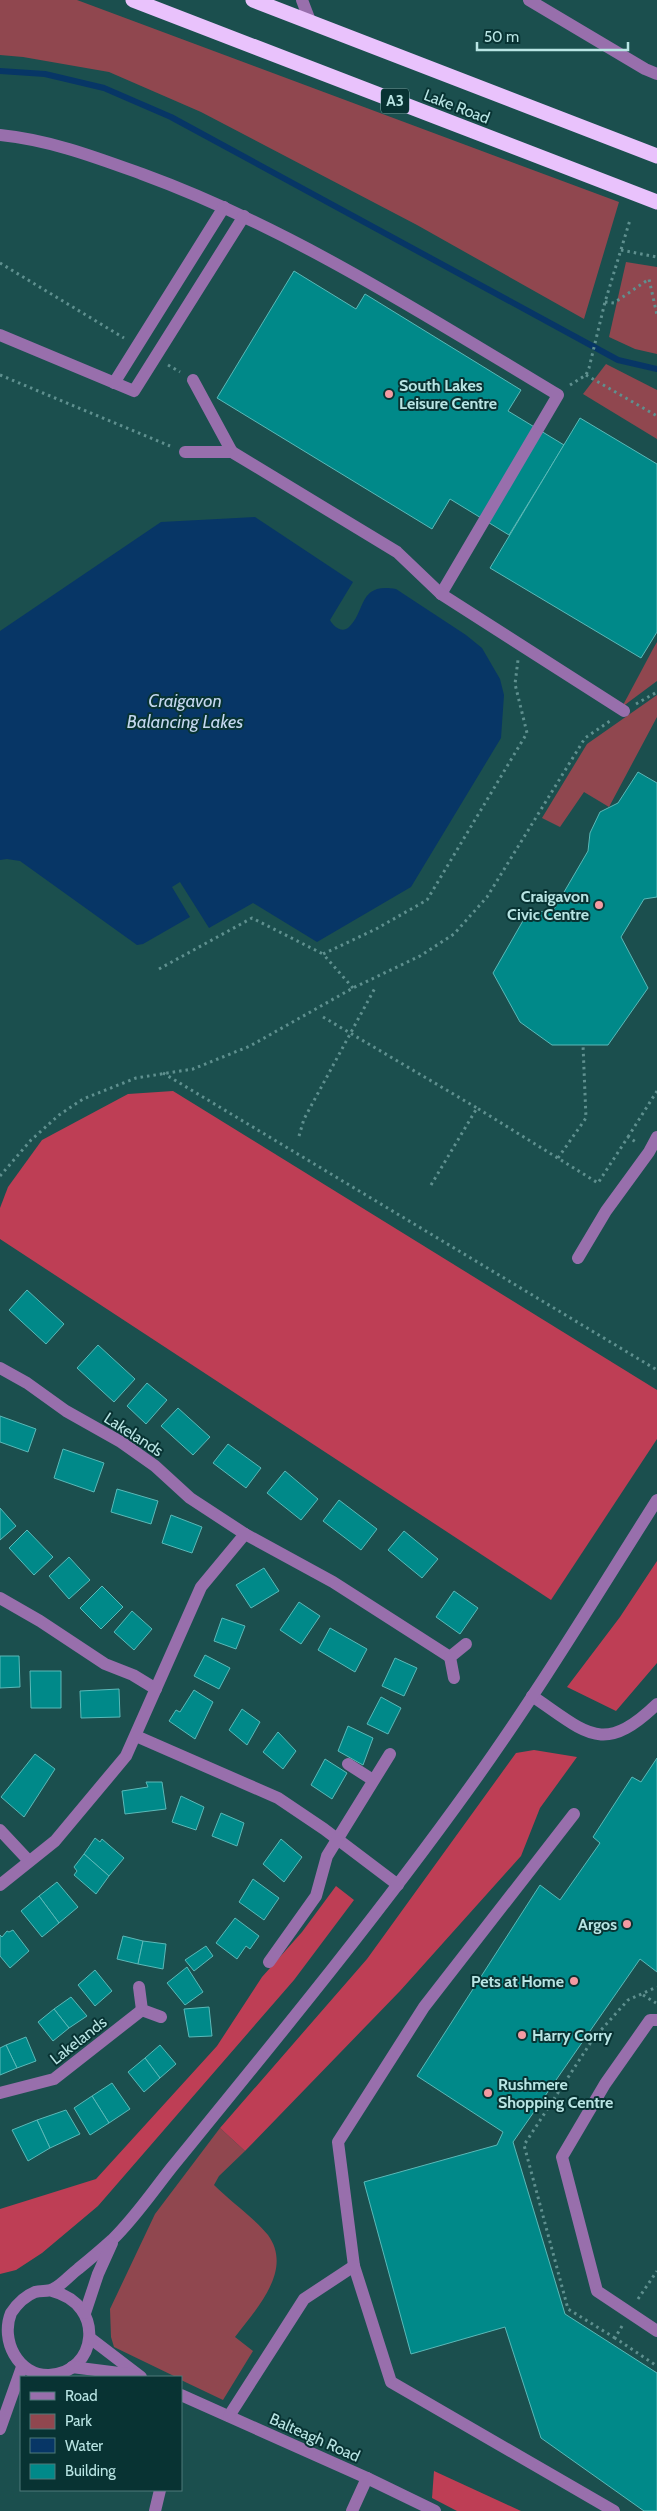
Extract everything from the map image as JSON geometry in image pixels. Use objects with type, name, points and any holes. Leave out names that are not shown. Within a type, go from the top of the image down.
[{"type":"highway","name":"Lake Road","points":[[133,0],[657,202]]},
{"type":"highway","name":"Lake Road","points":[[253,0],[657,156]]},
{"type":"street","points":[[302,0],[310,21]]},
{"type":"street","points":[[529,0],[645,69],[657,74]]},
{"type":"street","points":[[0,135],[74,149],[175,186],[244,216],[282,234],[384,291],[558,395],[442,594]]},
{"type":"street","points":[[114,384],[224,207]]},
{"type":"street","points":[[0,335],[134,392],[244,216]]},
{"type":"street","points":[[193,380],[232,452],[398,552],[442,594],[624,711]]},
{"type":"street","points":[[185,452],[232,452]]},
{"type":"street","points":[[578,1258],[606,1211],[649,1152],[657,1137]]},
{"type":"street","name":"Lakelands","points":[[0,1368],[27,1383],[66,1411],[120,1442],[155,1466],[190,1498],[245,1534],[333,1582],[450,1656]]},
{"type":"street","points":[[52,2291],[114,2239],[343,1958],[471,1786],[532,1696],[657,1500]]},
{"type":"street","points":[[0,1885],[55,1841],[126,1756],[201,1586],[245,1534]]},
{"type":"street","points":[[0,1598],[40,1621],[105,1664],[133,1675],[156,1689]]},
{"type":"street","points":[[454,1678],[450,1656],[466,1644]]},
{"type":"street","points":[[532,1696],[585,1732],[597,1736],[611,1736],[625,1730],[657,1704]]},
{"type":"street","points":[[136,1736],[278,1798],[336,1838],[398,1885]]},
{"type":"street","points":[[270,1962],[316,1896],[327,1856],[336,1838],[390,1754]]},
{"type":"street","points":[[348,1764],[373,1780]]},
{"type":"street","points":[[574,1814],[424,2007],[338,2142],[354,2266],[391,2382],[614,2511]]},
{"type":"street","points":[[0,1830],[29,1861]]},
{"type":"street","points":[[139,1987],[142,2010],[161,2017]]},
{"type":"street","name":"Lakelands","points":[[0,2093],[54,2079],[142,2010]]},
{"type":"street","points":[[657,2020],[650,2020],[631,2045],[562,2156],[597,2291],[657,2331]]},
{"type":"street","points":[[85,2312],[98,2274],[114,2239]]},
{"type":"street","points":[[229,2416],[304,2299],[354,2266]]},
{"type":"street","points":[[52,2291],[65,2294],[85,2312],[90,2338],[84,2355],[72,2368],[60,2373],[47,2375],[34,2373],[22,2367],[10,2352],[5,2334],[9,2316],[19,2302],[34,2292],[52,2291]]},
{"type":"street","points":[[90,2338],[138,2376]]},
{"type":"street","points":[[0,2429],[5,2420],[22,2367]]},
{"type":"street","points":[[72,2368],[138,2376]]},
{"type":"street","name":"Balteagh Road","points":[[182,2395],[367,2478],[429,2508]]},
{"type":"street","points":[[352,2511],[367,2478]]},
{"type":"street","points":[[155,2511],[160,2491]]},
{"type":"path","points":[[558,395],[586,375],[605,302],[630,220]]},
{"type":"path","points":[[621,250],[657,257]]},
{"type":"path","points":[[0,263],[137,346]]},
{"type":"path","points":[[605,302],[614,303],[649,279],[657,315]]},
{"type":"path","points":[[155,357],[193,380]]},
{"type":"path","points":[[0,375],[185,452]]},
{"type":"path","points":[[586,375],[657,416]]},
{"type":"path","points":[[323,954],[376,929],[428,900],[527,733],[515,684],[521,645]]},
{"type":"path","points":[[0,1176],[32,1140],[59,1115],[83,1099],[120,1084],[163,1073],[192,1069],[250,1046],[353,988],[420,956],[454,934],[488,897],[585,738],[624,711],[657,692]]},
{"type":"path","points":[[159,969],[252,918],[323,954],[353,988]]},
{"type":"path","points":[[299,1136],[304,1119],[375,988]]},
{"type":"path","points":[[322,1017],[477,1108],[598,1183],[657,1091]]},
{"type":"path","points":[[558,1158],[586,1118],[583,1045]]},
{"type":"path","points":[[163,1073],[657,1370]]},
{"type":"path","points":[[431,1185],[477,1108]]},
{"type":"path","points":[[628,1137],[649,1152]]},
{"type":"path","points":[[643,1994],[657,2004]]},
{"type":"green space","points":[[0,0],[77,0],[619,202],[584,319],[417,225],[201,112],[109,72],[23,57],[0,55]]},
{"type":"green space","points":[[626,262],[657,267],[657,354],[635,349],[609,337]]},
{"type":"green space","points":[[606,364],[657,390],[657,439],[583,394]]},
{"type":"green space","points":[[657,642],[657,681],[622,707],[653,649]]},
{"type":"green space","points":[[657,695],[657,717],[609,807],[584,792],[560,827],[542,818],[587,744]]},
{"type":"green space","points":[[220,2128],[245,2151],[219,2176],[214,2185],[268,2235],[275,2249],[277,2262],[269,2289],[235,2337],[253,2351],[223,2400],[182,2380],[182,2376],[174,2376],[114,2347],[111,2337],[110,2309],[155,2214]]},
{"type":"shaded area","points":[[173,1091],[657,1390],[657,1439],[551,1600],[0,1239],[0,1208],[8,1187],[42,1140],[128,1094]]},
{"type":"shaded area","points":[[657,1561],[657,1663],[616,1711],[567,1687],[620,1617]]},
{"type":"shaded area","points":[[534,1750],[577,1757],[540,1808],[521,1856],[400,1991],[245,2151],[220,2128],[367,1959],[516,1753]]},
{"type":"shaded area","points":[[336,1886],[354,1900],[294,1980],[98,2206],[42,2253],[16,2270],[0,2274],[0,2209],[96,2179],[217,2046],[262,1977],[302,1932]]},
{"type":"shaded area","points":[[434,2471],[521,2511],[457,2511],[432,2498]]},
{"type":"water","name":"Craigavon Balancing Lakes","points":[[255,517],[353,582],[330,620],[338,628],[344,630],[349,627],[369,594],[384,588],[396,589],[466,635],[482,648],[500,679],[504,695],[501,738],[411,887],[317,942],[253,903],[209,928],[180,882],[172,887],[190,917],[143,944],[137,945],[20,861],[0,860],[0,631],[161,522]]},
{"type":"building","points":[[294,271],[356,309],[365,294],[521,390],[508,411],[564,445],[509,535],[450,499],[432,529],[217,398]]},
{"type":"building","points":[[580,418],[657,464],[657,632],[641,658],[490,568]]},
{"type":"building","name":"Craigavon Civic Centre","points":[[638,772],[657,783],[657,897],[644,899],[621,937],[648,988],[608,1045],[552,1045],[520,1022],[493,973],[528,912],[553,911],[588,851],[590,833],[600,812],[618,803]]},
{"type":"building","points":[[27,1290],[64,1324],[46,1344],[9,1310]]},
{"type":"building","points":[[98,1345],[135,1379],[114,1402],[77,1368]]},
{"type":"building","points":[[147,1383],[167,1400],[146,1424],[127,1406]]},
{"type":"building","points":[[178,1408],[210,1437],[193,1455],[161,1426]]},
{"type":"building","points":[[0,1416],[36,1429],[28,1452],[0,1442]]},
{"type":"building","points":[[228,1444],[261,1468],[246,1488],[213,1463]]},
{"type":"building","points":[[63,1449],[104,1463],[94,1492],[54,1478]]},
{"type":"building","points":[[285,1471],[318,1499],[301,1520],[267,1493]]},
{"type":"building","points":[[117,1489],[158,1501],[151,1524],[111,1512]]},
{"type":"building","points":[[339,1500],[377,1529],[361,1550],[323,1521]]},
{"type":"building","points":[[0,1508],[16,1526],[0,1540]]},
{"type":"building","points":[[171,1515],[202,1527],[192,1553],[162,1543]]},
{"type":"building","points":[[27,1530],[53,1557],[34,1575],[9,1548]]},
{"type":"building","points":[[404,1531],[438,1559],[422,1578],[388,1550]]},
{"type":"building","points":[[69,1557],[90,1580],[69,1599],[49,1576]]},
{"type":"building","points":[[264,1568],[279,1591],[251,1608],[236,1585]]},
{"type":"building","points":[[102,1586],[123,1607],[101,1629],[80,1608]]},
{"type":"building","points":[[454,1591],[478,1608],[460,1634],[436,1617]]},
{"type":"building","points":[[299,1602],[320,1616],[301,1644],[280,1630]]},
{"type":"building","points":[[132,1611],[152,1629],[134,1650],[114,1632]]},
{"type":"building","points":[[222,1618],[245,1626],[236,1649],[214,1641]]},
{"type":"building","points":[[330,1628],[367,1649],[355,1672],[318,1650]]},
{"type":"building","points":[[205,1655],[230,1668],[219,1689],[194,1676]]},
{"type":"building","points":[[0,1656],[19,1656],[20,1687],[0,1688]]},
{"type":"building","points":[[395,1658],[417,1668],[404,1696],[382,1686]]},
{"type":"building","points":[[30,1671],[61,1671],[61,1708],[31,1708]]},
{"type":"building","points":[[119,1689],[120,1717],[81,1718],[80,1691]]},
{"type":"building","points":[[194,1690],[213,1702],[195,1739],[169,1721],[176,1710],[180,1712]]},
{"type":"building","points":[[381,1697],[401,1708],[388,1734],[367,1724]]},
{"type":"building","points":[[242,1709],[260,1722],[247,1745],[229,1730]]},
{"type":"building","points":[[348,1726],[373,1738],[363,1765],[338,1751]]},
{"type":"building","points":[[278,1732],[296,1751],[283,1769],[263,1752]]},
{"type":"building","points":[[35,1754],[55,1769],[24,1817],[1,1797]]},
{"type":"building","points":[[657,1758],[657,1972],[640,1959],[513,2142],[565,2314],[657,2373],[657,2511],[644,2511],[541,2438],[505,2327],[411,2354],[364,2182],[497,2145],[503,2132],[417,2076],[540,1885],[560,1900],[600,1843],[593,1837],[632,1777],[641,1782]]},
{"type":"building","points":[[325,1759],[347,1773],[332,1799],[311,1785]]},
{"type":"building","points":[[146,1782],[162,1782],[166,1809],[125,1814],[122,1791],[148,1787]]},
{"type":"building","points":[[181,1796],[204,1807],[196,1830],[172,1822]]},
{"type":"building","points":[[221,1813],[244,1823],[237,1846],[212,1836]]},
{"type":"building","points":[[95,1838],[100,1842],[102,1839],[124,1858],[109,1876],[84,1854]]},
{"type":"building","points":[[281,1839],[302,1857],[284,1882],[263,1864]]},
{"type":"building","points":[[84,1854],[109,1876],[96,1894],[74,1875],[77,1871],[74,1867]]},
{"type":"building","points":[[253,1879],[279,1898],[264,1920],[239,1902]]},
{"type":"building","points":[[57,1882],[78,1907],[59,1923],[39,1896]]},
{"type":"building","points":[[39,1896],[59,1923],[42,1937],[21,1911]]},
{"type":"building","points":[[235,1918],[259,1936],[250,1949],[246,1946],[237,1959],[216,1943]]},
{"type":"building","points":[[13,1930],[29,1951],[10,1968],[0,1956],[0,1935],[2,1937],[7,1931]]},
{"type":"building","points":[[123,1936],[143,1941],[138,1964],[117,1959]]},
{"type":"building","points":[[143,1941],[166,1944],[163,1969],[138,1964]]},
{"type":"building","points":[[206,1946],[213,1956],[194,1971],[185,1960]]},
{"type":"building","points":[[187,1967],[203,1992],[185,2005],[167,1983]]},
{"type":"building","points":[[95,1970],[112,1991],[95,2006],[78,1985]]},
{"type":"building","points":[[71,1997],[87,2016],[69,2028],[54,2009]]},
{"type":"building","points":[[209,2007],[212,2036],[189,2037],[184,2009]]},
{"type":"building","points":[[54,2009],[69,2028],[53,2041],[38,2022]]},
{"type":"building","points":[[26,2037],[36,2061],[17,2068],[6,2045]]},
{"type":"building","points":[[6,2045],[17,2068],[0,2075],[0,2048]]},
{"type":"building","points":[[160,2045],[176,2064],[160,2078],[145,2058]]},
{"type":"building","points":[[145,2058],[160,2078],[144,2092],[128,2072]]},
{"type":"building","points":[[112,2083],[130,2109],[109,2123],[92,2096]]},
{"type":"building","points":[[92,2096],[109,2123],[90,2135],[74,2108]]},
{"type":"building","points":[[66,2110],[80,2134],[50,2148],[37,2120]]},
{"type":"building","points":[[37,2120],[50,2148],[28,2161],[12,2130]]},
{"type":"waterway","points":[[0,71],[45,74],[104,88],[171,117],[618,360],[657,369]]},
{"type":"place","name":"South Lakes Leisure Centre","points":[[389,394]]},
{"type":"place","name":"Craigavon Civic Centre","points":[[599,905]]},
{"type":"place","name":"Argos","points":[[627,1924]]},
{"type":"place","name":"Pets at Home","points":[[574,1981]]},
{"type":"place","name":"Harry Corry","points":[[522,2035]]},
{"type":"place","name":"Rushmere Shopping Centre","points":[[488,2093]]}]
